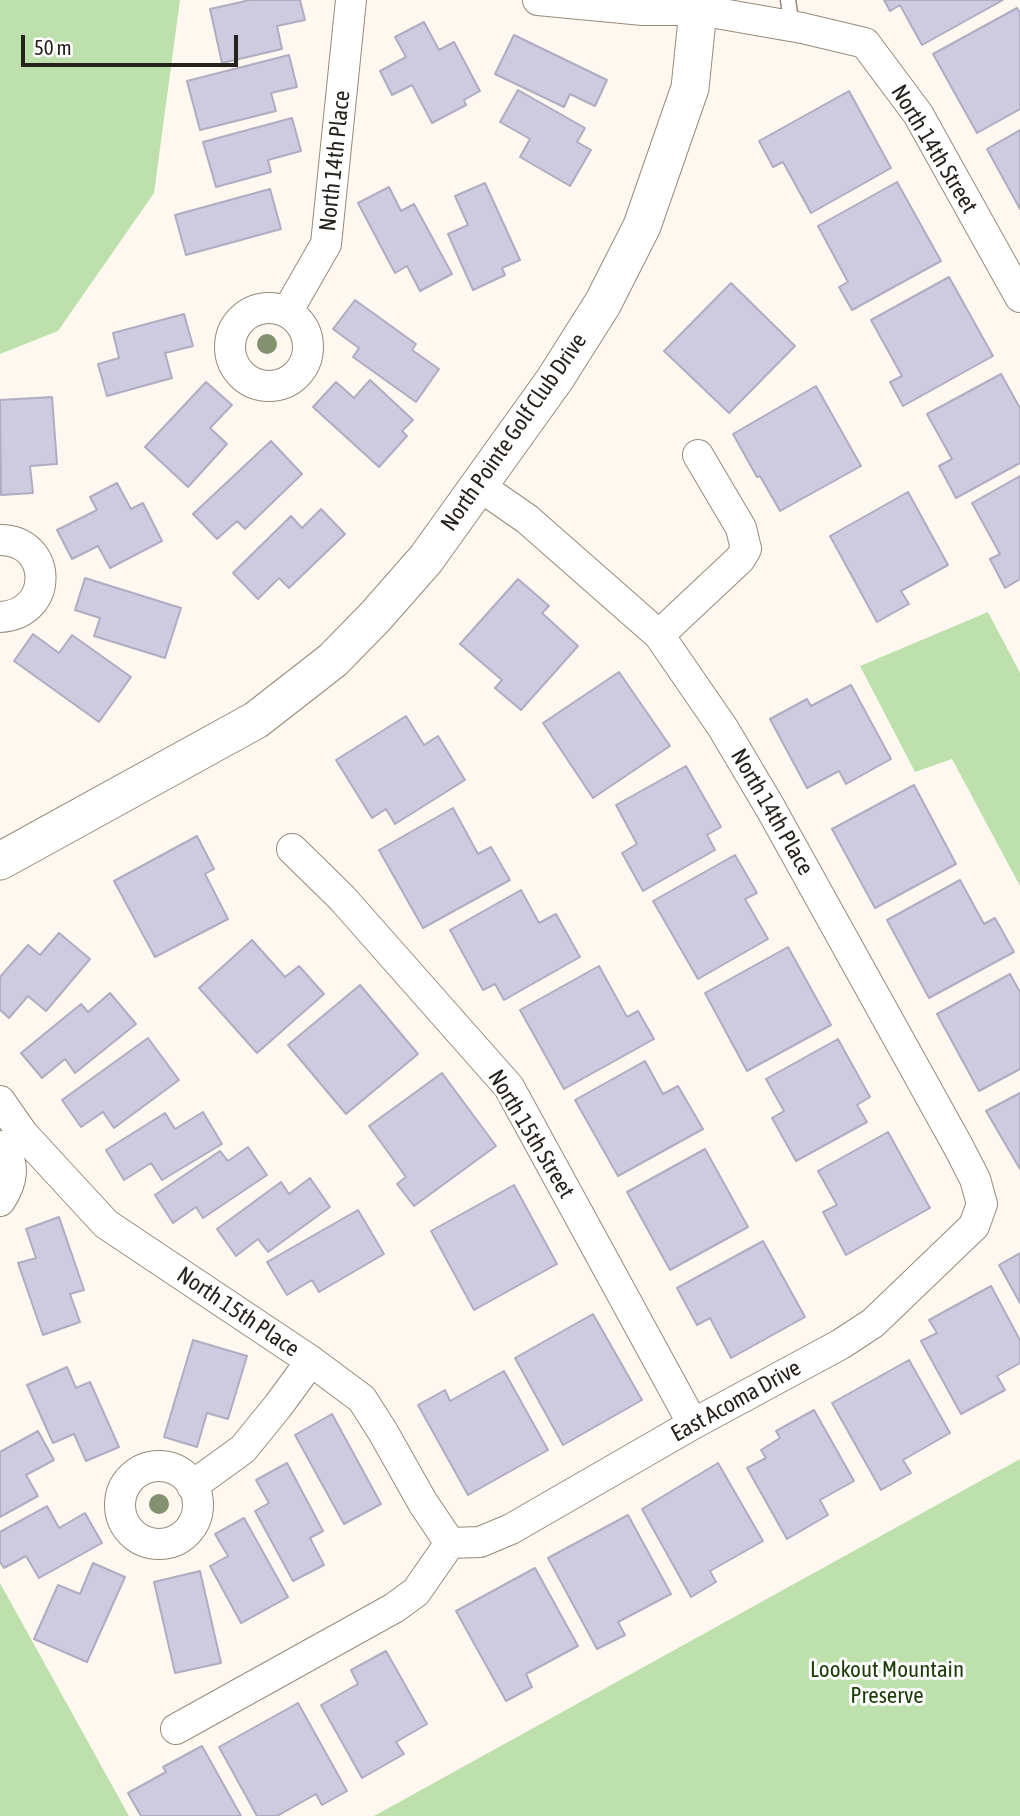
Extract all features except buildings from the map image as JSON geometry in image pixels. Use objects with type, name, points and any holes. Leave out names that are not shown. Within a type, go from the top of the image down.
[{"type":"street","name":"North 14th Place","points":[[288,312],[326,244],[351,0]]},
{"type":"street","name":"North 14th Street","points":[[538,0],[643,10],[699,5],[790,13],[865,43],[918,114],[1020,297]]},
{"type":"street","name":"North Pointe Golf Club Drive","points":[[0,861],[256,720],[333,660],[426,559],[555,379],[603,303],[642,226],[690,88],[699,5]]},
{"type":"street","points":[[659,635],[740,559],[746,549],[741,528],[698,455]]},
{"type":"street","name":"North 14th Place","points":[[478,485],[527,519],[659,635],[723,728],[771,809],[958,1146],[975,1179],[982,1204]]},
{"type":"street","points":[[0,540],[13,541],[34,555],[39,565],[41,580],[37,597],[29,607],[11,617],[0,617]]},
{"type":"street","name":"North 15th Street","points":[[292,849],[342,898],[509,1087],[693,1424]]},
{"type":"street","name":"North 15th Place","points":[[0,1101],[9,1143],[106,1224],[311,1361],[362,1399],[423,1503],[450,1543]]},
{"type":"street","points":[[0,1201],[10,1186],[12,1171],[9,1143]]},
{"type":"street","name":"East Acoma Drive","points":[[450,1543],[480,1542],[511,1529],[693,1424],[841,1344],[873,1323],[974,1226],[982,1204]]},
{"type":"street","points":[[192,1486],[243,1449],[311,1361]]},
{"type":"street","points":[[176,1729],[394,1608],[416,1592],[450,1543]]},
{"type":"green space","points":[[0,0],[180,0],[154,193],[58,331],[0,354]]},
{"type":"green space","points":[[988,612],[1020,673],[1020,886],[952,759],[915,772],[860,666]]},
{"type":"green space","name":"Lookout Mountain Preserve","points":[[1020,1459],[1020,1816],[374,1816]]},
{"type":"green space","points":[[0,1583],[129,1816],[0,1816]]}]
